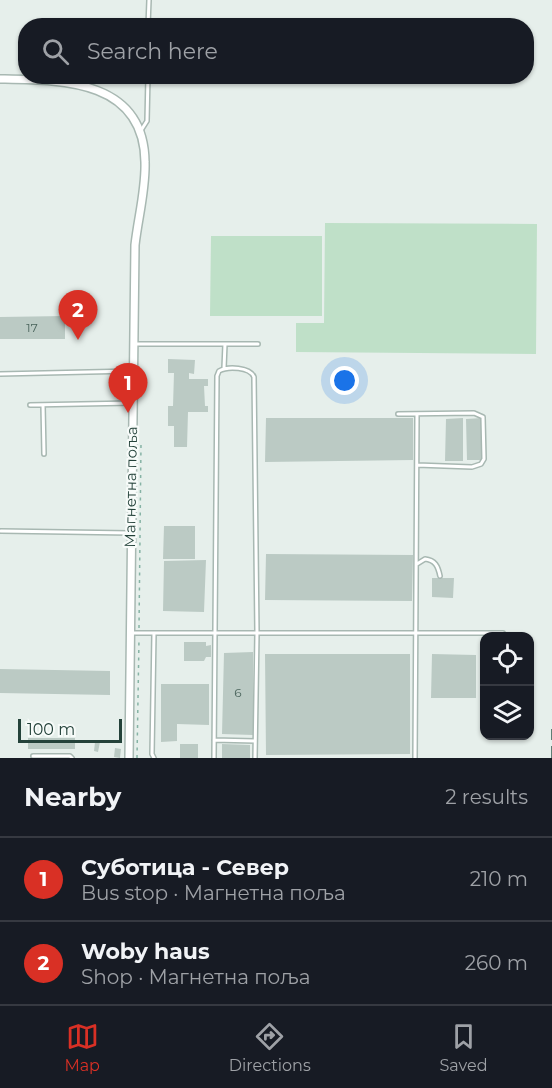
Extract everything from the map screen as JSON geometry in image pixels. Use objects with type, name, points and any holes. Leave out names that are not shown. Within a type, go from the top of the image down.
[{"type":"street","points":[[0,79],[18,79]]},
{"type":"street","points":[[74,84],[93,88],[109,95],[129,113],[140,132]]},
{"type":"street","name":"Магнетна поља","points":[[129,758],[135,245],[145,170],[140,132]]},
{"type":"lane","points":[[148,18],[149,0]]},
{"type":"lane","name":"Магнетна поља","points":[[140,132],[147,121],[148,84]]},
{"type":"lane","points":[[133,344],[258,344]]},
{"type":"lane","points":[[224,368],[225,344]]},
{"type":"lane","points":[[214,758],[218,376],[219,371],[224,368],[248,370],[254,377],[257,633],[255,758]]},
{"type":"lane","points":[[0,374],[133,371]]},
{"type":"lane","points":[[30,405],[132,403]]},
{"type":"lane","points":[[43,405],[44,454]]},
{"type":"lane","points":[[398,414],[481,415],[483,419],[484,459],[482,463],[476,466],[417,465]]},
{"type":"lane","points":[[415,758],[417,414]]},
{"type":"lane","points":[[1,531],[130,533]]},
{"type":"lane","points":[[417,565],[424,559],[431,560],[438,568],[440,576]]},
{"type":"lane","points":[[130,633],[480,633]]},
{"type":"lane","points":[[154,633],[152,754],[154,758]]},
{"type":"lane","points":[[214,740],[255,741]]},
{"type":"lane","points":[[33,756],[70,756],[72,758]]},
{"type":"path","points":[[137,758],[141,443]]},
{"type":"green space","points":[[325,223],[537,224],[536,354],[296,352],[296,323],[324,323]]},
{"type":"green space","points":[[211,236],[322,236],[322,316],[210,316]]},
{"type":"building","points":[[65,316],[65,339],[0,339],[0,317]]},
{"type":"building","points":[[168,359],[195,360],[194,374],[189,373],[189,379],[208,379],[208,386],[204,386],[205,406],[208,406],[208,412],[188,412],[187,447],[174,447],[174,426],[168,426],[168,406],[173,406],[174,373],[168,373]]},
{"type":"building","points":[[266,418],[413,418],[413,460],[265,462]]},
{"type":"building","points":[[463,418],[463,461],[445,461],[446,419]]},
{"type":"building","points":[[482,418],[482,460],[467,460],[466,419]]},
{"type":"building","points":[[164,526],[195,526],[195,559],[163,559]]},
{"type":"building","points":[[266,554],[413,555],[412,601],[265,600]]},
{"type":"building","points":[[206,560],[204,612],[163,611],[164,561]]},
{"type":"building","points":[[432,578],[454,578],[453,598],[432,597]]},
{"type":"building","points":[[184,642],[206,642],[206,646],[211,645],[211,657],[206,657],[204,661],[184,661]]},
{"type":"building","points":[[253,652],[253,735],[222,734],[224,653]]},
{"type":"building","points":[[265,654],[410,654],[410,754],[266,755]]},
{"type":"building","points":[[432,654],[476,655],[476,698],[431,698]]},
{"type":"building","points":[[0,669],[110,671],[110,695],[0,693]]},
{"type":"building","points":[[161,684],[209,684],[209,725],[177,724],[177,741],[161,742]]},
{"type":"building","points":[[28,738],[75,738],[75,749],[28,749]]},
{"type":"building","points":[[95,742],[100,742],[98,752],[94,751]]},
{"type":"building","points":[[180,744],[198,744],[198,758],[180,758]]},
{"type":"building","points":[[222,744],[250,745],[250,758],[222,758]]},
{"type":"building","points":[[115,748],[121,749],[120,758],[114,757]]},
{"type":"railway","points":[[552,729],[552,758]]},
{"type":"place","name":"Woby haus","points":[[78,340]]},
{"type":"place","name":"Суботица - Север","points":[[128,413]]}]
